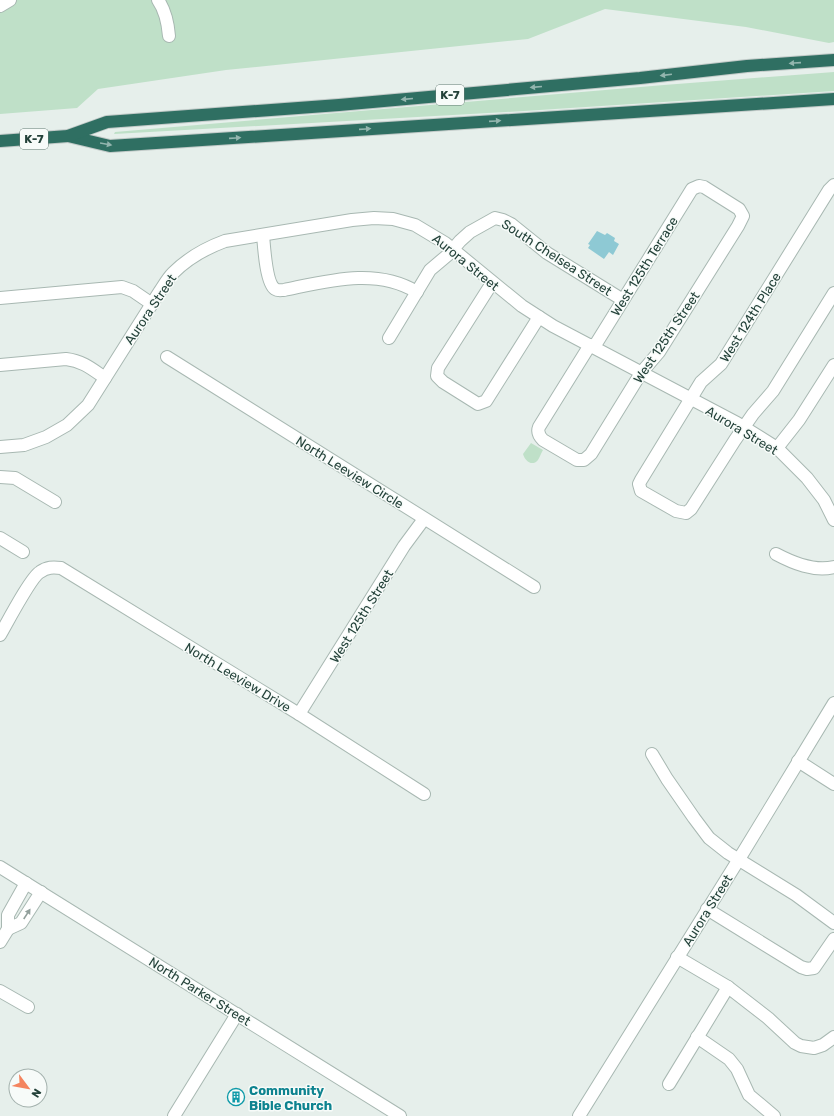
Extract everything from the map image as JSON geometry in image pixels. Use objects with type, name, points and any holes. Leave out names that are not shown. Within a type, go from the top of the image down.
[{"type":"highway","name":"K-7","points":[[0,141],[68,136],[107,122],[354,103],[640,78],[747,66],[834,60]]},
{"type":"highway","name":"K-7","points":[[68,136],[110,146],[834,99]]},
{"type":"street","points":[[0,6],[10,0]]},
{"type":"street","points":[[158,0],[161,4],[168,25],[169,36]]},
{"type":"street","name":"West 124th Place","points":[[744,428],[691,509],[686,513],[680,512],[642,491],[639,484],[701,382],[721,364],[828,190],[834,185]]},
{"type":"street","name":"West 125th Terrace","points":[[539,434],[539,427],[623,300],[692,189],[695,187]]},
{"type":"street","name":"West 125th Street","points":[[539,434],[543,440],[576,459],[580,460],[588,458],[641,373],[659,352],[742,219],[742,212],[737,207],[704,187],[695,187]]},
{"type":"street","name":"Aurora Street","points":[[0,447],[24,445],[46,437],[67,425],[88,405],[173,273],[208,247],[225,241],[352,220],[374,218],[393,219],[415,225],[437,238],[492,283],[539,317],[744,428],[777,448],[807,478],[824,500],[834,520]]},
{"type":"street","name":"South Chelsea Street","points":[[389,338],[430,270],[453,250],[470,232],[495,218],[511,224],[547,253],[623,300]]},
{"type":"street","points":[[263,235],[269,280],[277,290],[346,278],[359,278],[398,283],[406,285],[417,292]]},
{"type":"street","points":[[492,283],[438,368],[437,373],[439,379],[443,382],[478,404],[486,401],[539,317]]},
{"type":"street","points":[[0,298],[122,287],[133,291],[152,304]]},
{"type":"street","points":[[744,428],[758,408],[773,391],[834,293]]},
{"type":"street","name":"North Leeview Circle","points":[[167,357],[534,587]]},
{"type":"street","points":[[0,365],[66,359],[77,361],[88,366],[105,378]]},
{"type":"street","points":[[777,448],[799,420],[834,365]]},
{"type":"street","points":[[0,477],[15,478],[55,502]]},
{"type":"street","name":"West 125th Street","points":[[299,714],[404,546],[424,519]]},
{"type":"street","points":[[0,538],[23,552]]},
{"type":"street","points":[[776,554],[796,564],[828,568],[834,567]]},
{"type":"street","name":"North Leeview Drive","points":[[0,635],[38,572],[49,567],[61,568],[299,714],[424,794]]},
{"type":"street","name":"Aurora Street","points":[[579,1116],[834,703]]},
{"type":"street","points":[[652,754],[667,779],[709,838],[722,849],[796,895],[834,922]]},
{"type":"street","points":[[798,761],[834,784]]},
{"type":"street","name":"North Parker Street","points":[[0,867],[400,1116]]},
{"type":"street","points":[[8,929],[8,915],[26,883]]},
{"type":"street","points":[[0,942],[8,929],[21,922],[41,892]]},
{"type":"street","points":[[707,909],[801,967],[814,968],[834,939]]},
{"type":"street","points":[[677,957],[728,987],[801,1046],[814,1048],[823,1045],[834,1037]]},
{"type":"street","points":[[669,1084],[728,987]]},
{"type":"street","points":[[0,991],[28,1007]]},
{"type":"street","points":[[174,1116],[237,1014]]},
{"type":"street","points":[[697,1037],[729,1059],[737,1069],[749,1095],[774,1116]]},
{"type":"green space","points":[[0,0],[834,0],[834,42],[829,43],[746,27],[605,9],[528,39],[226,70],[98,89],[77,108],[0,114]]},
{"type":"green space","points":[[834,72],[834,91],[524,111],[114,134],[115,132]]},
{"type":"green space","points":[[531,443],[543,450],[538,460],[533,463],[527,461],[523,454]]},
{"type":"water","points":[[597,231],[605,235],[607,233],[615,238],[614,241],[619,244],[613,255],[609,252],[604,259],[588,248],[590,245],[588,244]]},
{"type":"place","name":"Community Bible Church","points":[[236,1097]]}]
